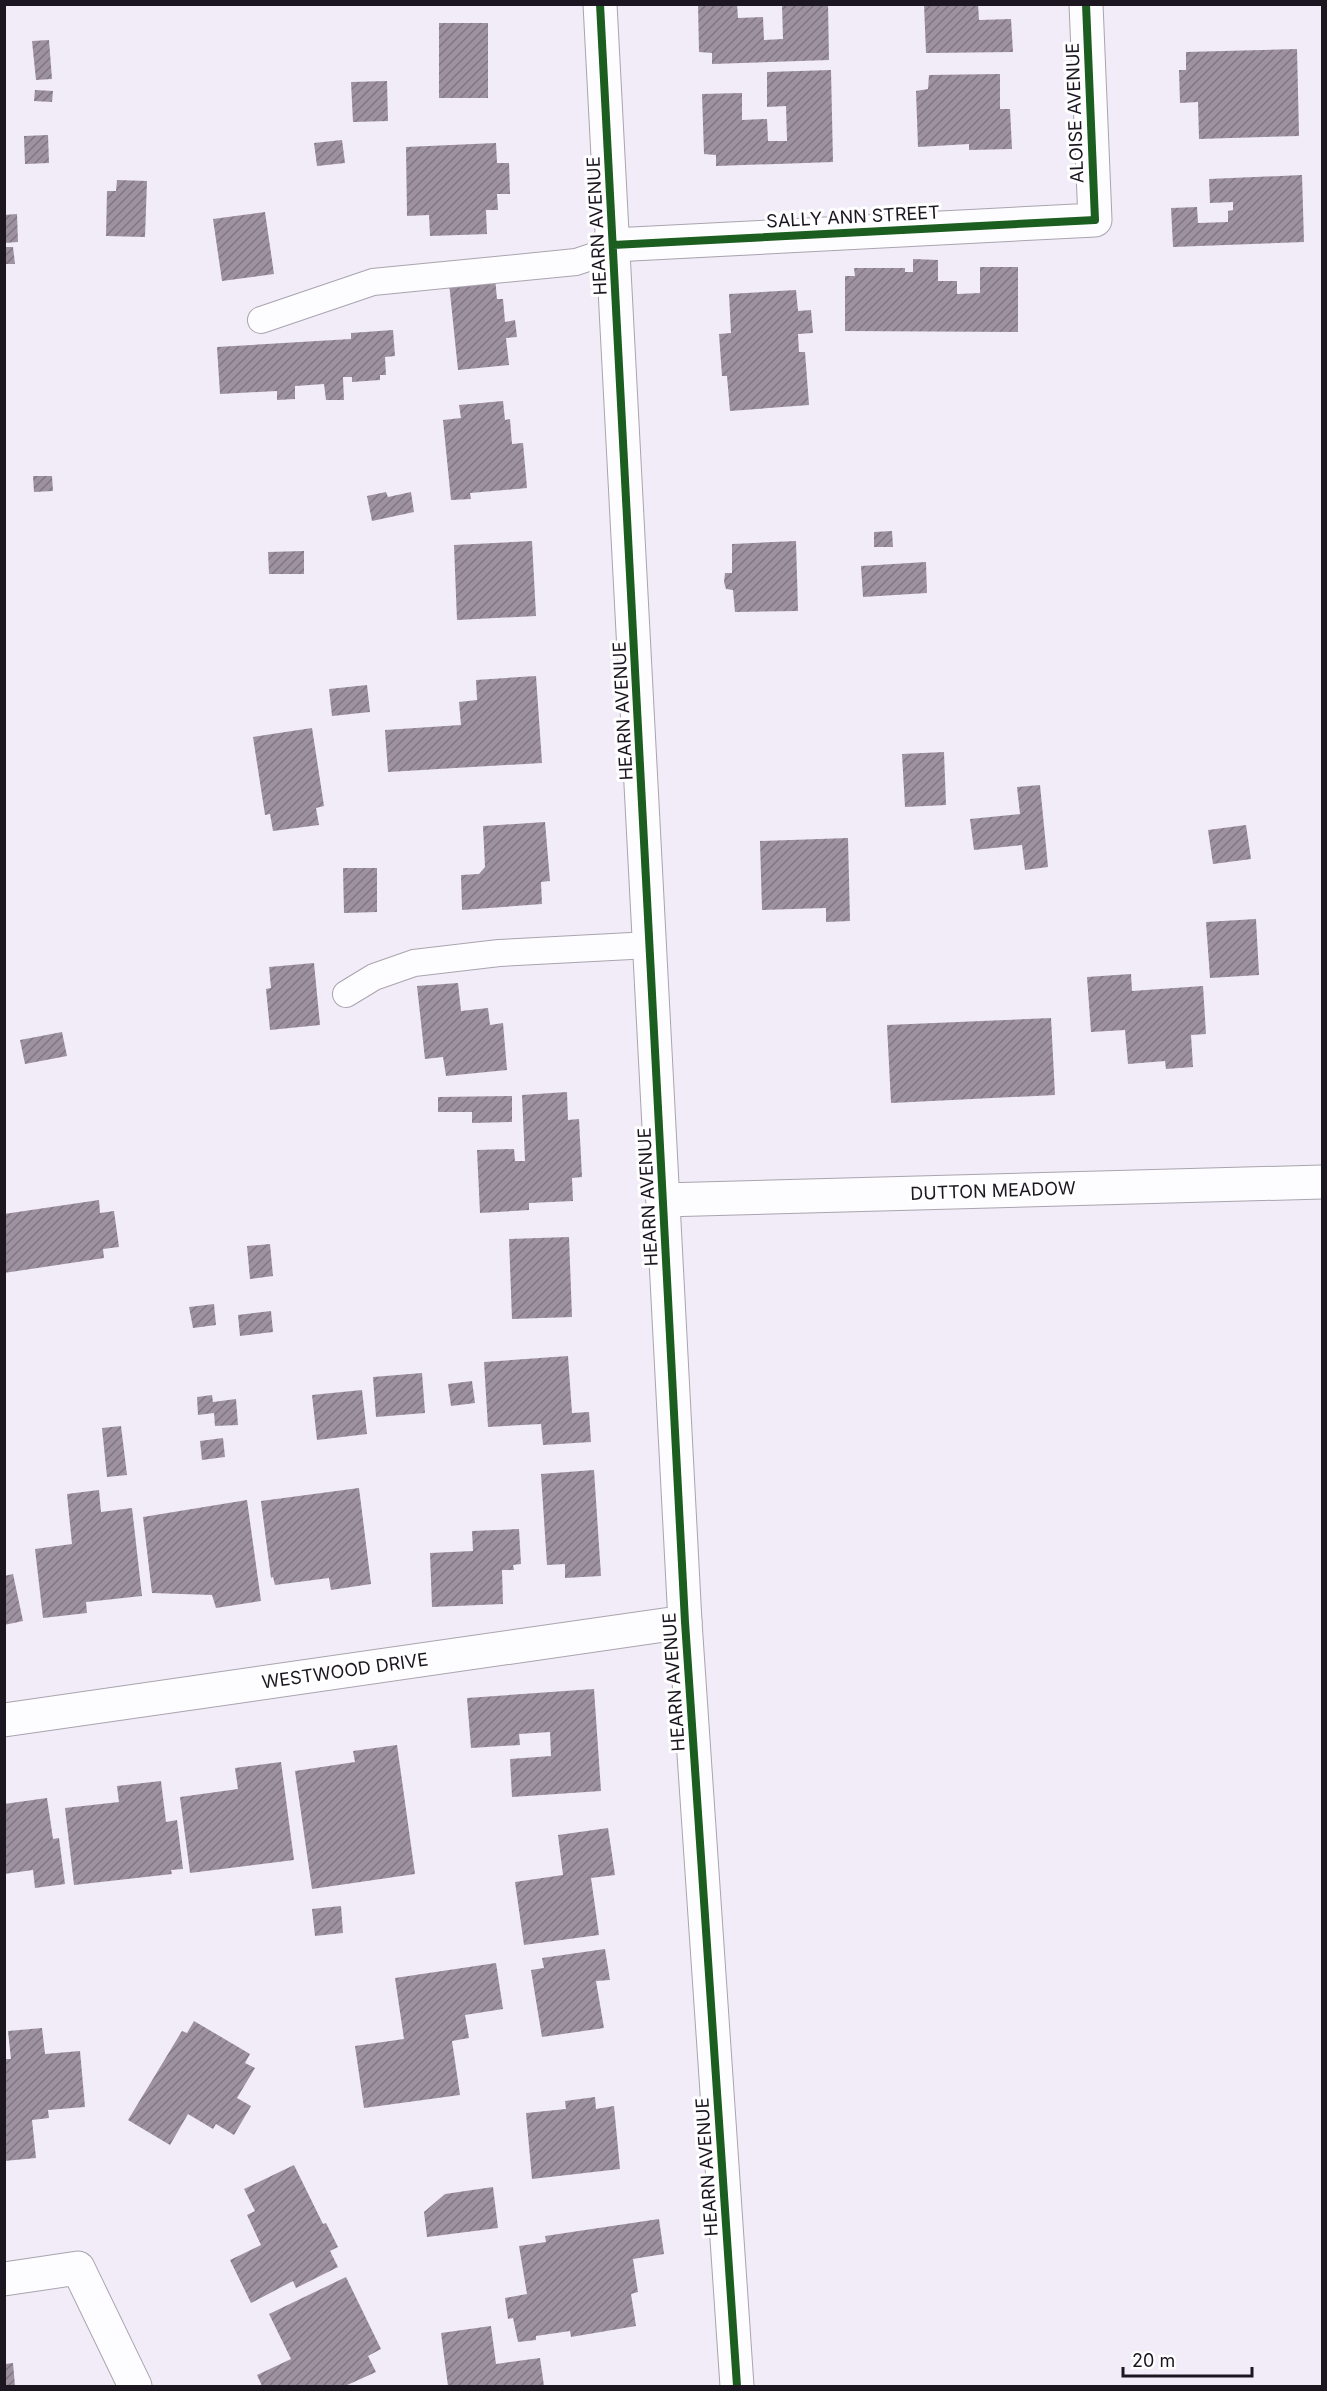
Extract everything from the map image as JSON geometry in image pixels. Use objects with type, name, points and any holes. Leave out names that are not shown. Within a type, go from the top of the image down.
[{"type":"main road","name":"HEARN AVENUE","points":[[600,4],[684,1622],[737,2386]]},
{"type":"main road","name":"ALOISE AVENUE","points":[[1086,4],[1095,220]]},
{"type":"main road","name":"SALLY ANN STREET","points":[[614,245],[1095,220]]},
{"type":"main road","name":"DUTTON MEADOW","points":[[663,1200],[1323,1182]]},
{"type":"main road","name":"WESTWOOD DRIVE","points":[[4,1720],[684,1622]]},
{"type":"main road","points":[[4,2279],[78,2268],[135,2386]]},
{"type":"lane","points":[[261,320],[373,282],[576,262],[594,256],[614,245]]},
{"type":"lane","points":[[346,994],[374,977],[414,963],[499,953],[650,945]]},
{"type":"building","points":[[698,4],[737,4],[738,18],[763,17],[764,40],[783,39],[782,4],[828,4],[829,60],[712,64],[712,53],[699,52]]},
{"type":"building","points":[[924,4],[978,4],[979,20],[1011,19],[1013,52],[926,53]]},
{"type":"building","points":[[439,23],[488,23],[488,98],[439,98]]},
{"type":"building","points":[[49,40],[52,79],[36,80],[32,41]]},
{"type":"building","points":[[1297,49],[1299,136],[1199,139],[1198,102],[1180,103],[1179,70],[1186,70],[1186,52]]},
{"type":"building","points":[[831,70],[833,162],[716,166],[716,155],[704,154],[702,94],[742,93],[742,120],[767,119],[768,141],[787,141],[786,106],[767,107],[767,72]]},
{"type":"building","points":[[1000,74],[1000,109],[1010,109],[1012,149],[969,150],[969,144],[918,147],[916,91],[928,89],[929,75]]},
{"type":"building","points":[[387,81],[388,121],[353,122],[351,82]]},
{"type":"building","points":[[35,90],[53,91],[52,102],[34,101]]},
{"type":"building","points":[[48,135],[49,163],[25,164],[24,136]]},
{"type":"building","points":[[342,140],[345,163],[317,166],[314,143]]},
{"type":"building","points":[[496,143],[497,163],[509,163],[510,194],[497,194],[498,210],[486,210],[487,234],[430,236],[429,215],[407,216],[406,147]]},
{"type":"building","points":[[1302,175],[1304,242],[1173,247],[1171,208],[1197,207],[1198,223],[1228,222],[1228,211],[1233,210],[1233,202],[1210,203],[1209,179]]},
{"type":"building","points":[[117,180],[147,181],[145,237],[106,236],[107,191],[116,191]]},
{"type":"building","points":[[265,212],[274,274],[222,281],[213,219]]},
{"type":"building","points":[[17,214],[18,242],[4,243],[4,215]]},
{"type":"building","points":[[4,247],[13,247],[15,264],[4,264]]},
{"type":"building","points":[[913,259],[938,260],[938,281],[957,281],[957,294],[980,293],[980,267],[1018,267],[1018,332],[845,331],[845,276],[855,276],[854,268],[905,268],[905,272],[913,272]]},
{"type":"building","points":[[495,278],[497,299],[503,299],[505,322],[515,320],[517,337],[506,338],[509,365],[458,370],[449,283]]},
{"type":"building","points":[[796,290],[798,311],[811,310],[813,333],[798,334],[799,352],[805,352],[809,405],[730,411],[727,376],[722,376],[719,334],[731,333],[729,294]]},
{"type":"building","points":[[393,330],[395,356],[385,357],[386,375],[380,375],[380,380],[352,382],[352,377],[343,377],[344,400],[326,400],[324,384],[295,386],[295,399],[277,400],[277,391],[220,394],[217,347],[351,339],[351,333]]},
{"type":"building","points":[[503,401],[505,420],[510,419],[512,444],[523,443],[527,488],[470,493],[471,499],[451,500],[443,420],[461,418],[459,405]]},
{"type":"building","points":[[33,476],[52,476],[53,491],[34,492]]},
{"type":"building","points":[[386,492],[388,497],[411,492],[414,512],[372,521],[367,496]]},
{"type":"building","points":[[892,531],[893,547],[874,547],[874,532]]},
{"type":"building","points":[[532,541],[536,616],[457,620],[454,545]]},
{"type":"building","points":[[796,541],[798,611],[735,612],[733,590],[726,589],[724,582],[725,573],[732,573],[732,544]]},
{"type":"building","points":[[304,551],[304,574],[269,574],[268,552]]},
{"type":"building","points":[[926,562],[927,593],[863,597],[861,566]]},
{"type":"building","points":[[536,676],[542,763],[388,772],[385,730],[461,725],[459,702],[477,700],[476,680]]},
{"type":"building","points":[[367,685],[370,712],[332,716],[329,689]]},
{"type":"building","points":[[312,728],[324,806],[316,808],[319,825],[273,831],[270,814],[265,815],[253,737]]},
{"type":"building","points":[[944,752],[946,805],[905,807],[902,754]]},
{"type":"building","points":[[1040,785],[1048,867],[1025,870],[1022,845],[974,850],[970,819],[1020,814],[1017,787]]},
{"type":"building","points":[[545,822],[550,881],[541,882],[542,904],[462,910],[461,875],[479,874],[485,867],[483,826]]},
{"type":"building","points":[[1246,825],[1251,859],[1213,864],[1208,830]]},
{"type":"building","points":[[848,838],[850,921],[826,922],[826,908],[762,910],[760,841]]},
{"type":"building","points":[[343,868],[377,868],[377,912],[344,913]]},
{"type":"building","points":[[1256,919],[1259,975],[1210,978],[1206,922]]},
{"type":"building","points":[[314,963],[320,1025],[270,1030],[266,989],[271,988],[269,967]]},
{"type":"building","points":[[1131,974],[1132,991],[1203,986],[1206,1034],[1191,1035],[1193,1067],[1166,1069],[1165,1061],[1128,1064],[1125,1030],[1091,1032],[1087,977]]},
{"type":"building","points":[[458,983],[461,1011],[488,1008],[490,1025],[503,1023],[507,1070],[446,1076],[443,1057],[425,1059],[417,986]]},
{"type":"building","points":[[1051,1018],[1055,1095],[891,1103],[887,1025]]},
{"type":"building","points":[[62,1032],[67,1056],[25,1064],[20,1040]]},
{"type":"building","points":[[567,1092],[568,1120],[579,1119],[582,1177],[572,1178],[573,1201],[529,1203],[529,1210],[480,1213],[477,1150],[514,1149],[515,1161],[525,1161],[522,1095]]},
{"type":"building","points":[[512,1096],[512,1122],[472,1123],[472,1112],[438,1112],[438,1097]]},
{"type":"building","points":[[99,1200],[100,1213],[114,1211],[119,1247],[103,1249],[104,1258],[4,1273],[4,1214]]},
{"type":"building","points":[[569,1237],[572,1317],[512,1319],[509,1239]]},
{"type":"building","points":[[270,1244],[273,1276],[250,1279],[247,1246]]},
{"type":"building","points":[[214,1304],[216,1325],[193,1328],[189,1307]]},
{"type":"building","points":[[271,1311],[273,1332],[240,1336],[238,1315]]},
{"type":"building","points":[[568,1356],[572,1413],[589,1412],[591,1442],[543,1445],[541,1424],[488,1427],[484,1362]]},
{"type":"building","points":[[422,1373],[425,1413],[376,1417],[373,1377]]},
{"type":"building","points":[[472,1381],[475,1403],[451,1406],[448,1384]]},
{"type":"building","points":[[362,1390],[367,1434],[317,1440],[312,1395]]},
{"type":"building","points":[[212,1395],[213,1402],[236,1399],[238,1425],[215,1426],[214,1413],[198,1415],[197,1397]]},
{"type":"building","points":[[121,1426],[127,1475],[107,1477],[102,1428]]},
{"type":"building","points":[[223,1438],[225,1457],[202,1460],[200,1441]]},
{"type":"building","points":[[594,1470],[601,1576],[565,1578],[565,1564],[547,1565],[541,1474]]},
{"type":"building","points":[[359,1488],[371,1584],[331,1590],[329,1578],[275,1585],[273,1577],[271,1578],[261,1501]]},
{"type":"building","points":[[99,1490],[101,1512],[132,1508],[142,1596],[86,1602],[87,1613],[43,1618],[35,1549],[72,1544],[67,1494]]},
{"type":"building","points":[[247,1500],[261,1601],[216,1608],[212,1595],[152,1593],[143,1517]]},
{"type":"building","points":[[519,1529],[521,1564],[513,1565],[514,1570],[502,1570],[503,1604],[432,1607],[430,1553],[473,1551],[472,1531]]},
{"type":"building","points":[[13,1574],[23,1621],[4,1625],[4,1576]]},
{"type":"building","points":[[594,1689],[601,1791],[512,1797],[510,1759],[551,1756],[550,1732],[519,1734],[520,1745],[471,1748],[467,1698]]},
{"type":"building","points":[[397,1745],[415,1874],[312,1889],[295,1771],[355,1762],[353,1751]]},
{"type":"building","points":[[281,1762],[294,1860],[190,1873],[180,1797],[238,1789],[235,1768]]},
{"type":"building","points":[[161,1781],[166,1822],[177,1820],[183,1869],[171,1870],[172,1874],[74,1885],[65,1808],[119,1802],[117,1786]]},
{"type":"building","points":[[47,1798],[53,1839],[59,1838],[65,1884],[35,1888],[33,1870],[4,1874],[4,1804]]},
{"type":"building","points":[[608,1828],[615,1875],[591,1878],[599,1935],[524,1945],[515,1882],[563,1875],[558,1835]]},
{"type":"building","points":[[341,1906],[343,1933],[315,1936],[312,1909]]},
{"type":"building","points":[[605,1949],[610,1980],[596,1981],[604,2028],[542,2037],[531,1970],[544,1968],[542,1958]]},
{"type":"building","points":[[496,1963],[503,2009],[465,2015],[469,2038],[452,2041],[460,2095],[364,2108],[355,2046],[404,2039],[395,1978]]},
{"type":"building","points":[[194,2021],[250,2054],[245,2063],[255,2068],[237,2098],[251,2106],[234,2135],[216,2124],[213,2129],[188,2114],[170,2145],[128,2120],[182,2031],[187,2033]]},
{"type":"building","points":[[42,2028],[45,2054],[80,2051],[85,2107],[48,2110],[49,2118],[32,2120],[36,2158],[4,2161],[4,2059],[11,2059],[8,2031]]},
{"type":"building","points":[[595,2097],[596,2109],[614,2106],[620,2169],[532,2179],[526,2113],[566,2109],[565,2101]]},
{"type":"building","points":[[294,2165],[323,2224],[326,2223],[338,2247],[330,2251],[338,2267],[296,2288],[293,2281],[251,2303],[230,2260],[261,2245],[247,2215],[255,2211],[244,2189]]},
{"type":"building","points":[[493,2187],[498,2228],[427,2237],[424,2212],[445,2194]]},
{"type":"building","points":[[659,2219],[664,2254],[633,2259],[638,2292],[631,2294],[636,2326],[571,2337],[570,2331],[536,2336],[536,2340],[518,2342],[513,2318],[508,2319],[505,2298],[527,2294],[519,2246],[546,2242],[545,2236]]},
{"type":"building","points":[[346,2277],[381,2349],[368,2356],[376,2372],[345,2386],[262,2386],[257,2375],[291,2359],[269,2314]]},
{"type":"building","points":[[491,2326],[496,2364],[540,2358],[544,2386],[448,2386],[441,2333]]},
{"type":"building","points":[[13,2363],[15,2386],[5,2386],[5,2364]]},
{"type":"cycle path","points":[[600,4],[685,1622],[737,2386]]},
{"type":"cycle path","points":[[613,245],[1095,220],[1086,4]]}]
